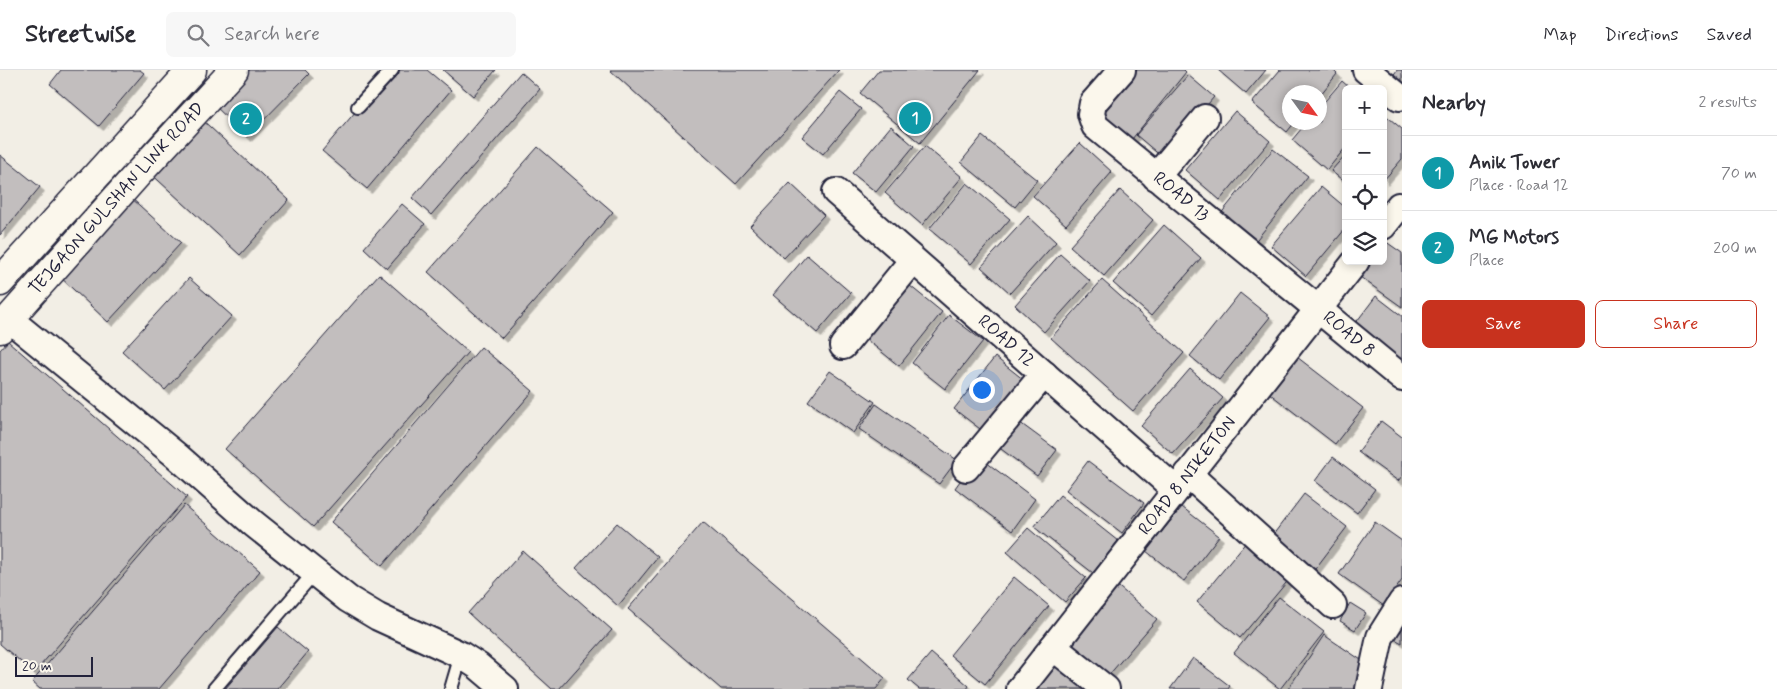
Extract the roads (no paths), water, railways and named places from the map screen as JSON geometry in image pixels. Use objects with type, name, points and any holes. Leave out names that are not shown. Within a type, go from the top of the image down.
[{"type":"main road","points":[[0,282],[192,70]]},
{"type":"main road","name":"TEJGAON GULSHAN LINK ROAD","points":[[5,324],[136,176],[234,70]]},
{"type":"street","name":"ROAD 13","points":[[1122,70],[1093,103],[1091,114],[1095,126],[1318,309]]},
{"type":"street","points":[[1366,70],[1399,97]]},
{"type":"street","points":[[1156,177],[1205,118]]},
{"type":"street","name":"ROAD 12","points":[[836,192],[1044,374],[1334,604]]},
{"type":"street","points":[[843,346],[913,260]]},
{"type":"street","name":"ROAD 8 NIKETON","points":[[1020,689],[1353,265]]},
{"type":"street","name":"ROAD 8","points":[[1318,309],[1402,378]]},
{"type":"street","points":[[5,324],[177,456],[254,524],[348,599],[378,618],[461,655],[478,666],[505,689]]},
{"type":"street","points":[[966,468],[1044,374]]},
{"type":"street","points":[[1369,689],[1380,637],[1402,602]]},
{"type":"street","points":[[1053,647],[1106,689]]},
{"type":"lane","points":[[358,107],[392,70]]},
{"type":"lane","points":[[214,689],[314,573]]},
{"type":"lane","points":[[451,689],[461,655]]},
{"type":"place","name":"Anik Tower","points":[[915,118]]},
{"type":"place","name":"MG Motors","points":[[246,119]]}]
